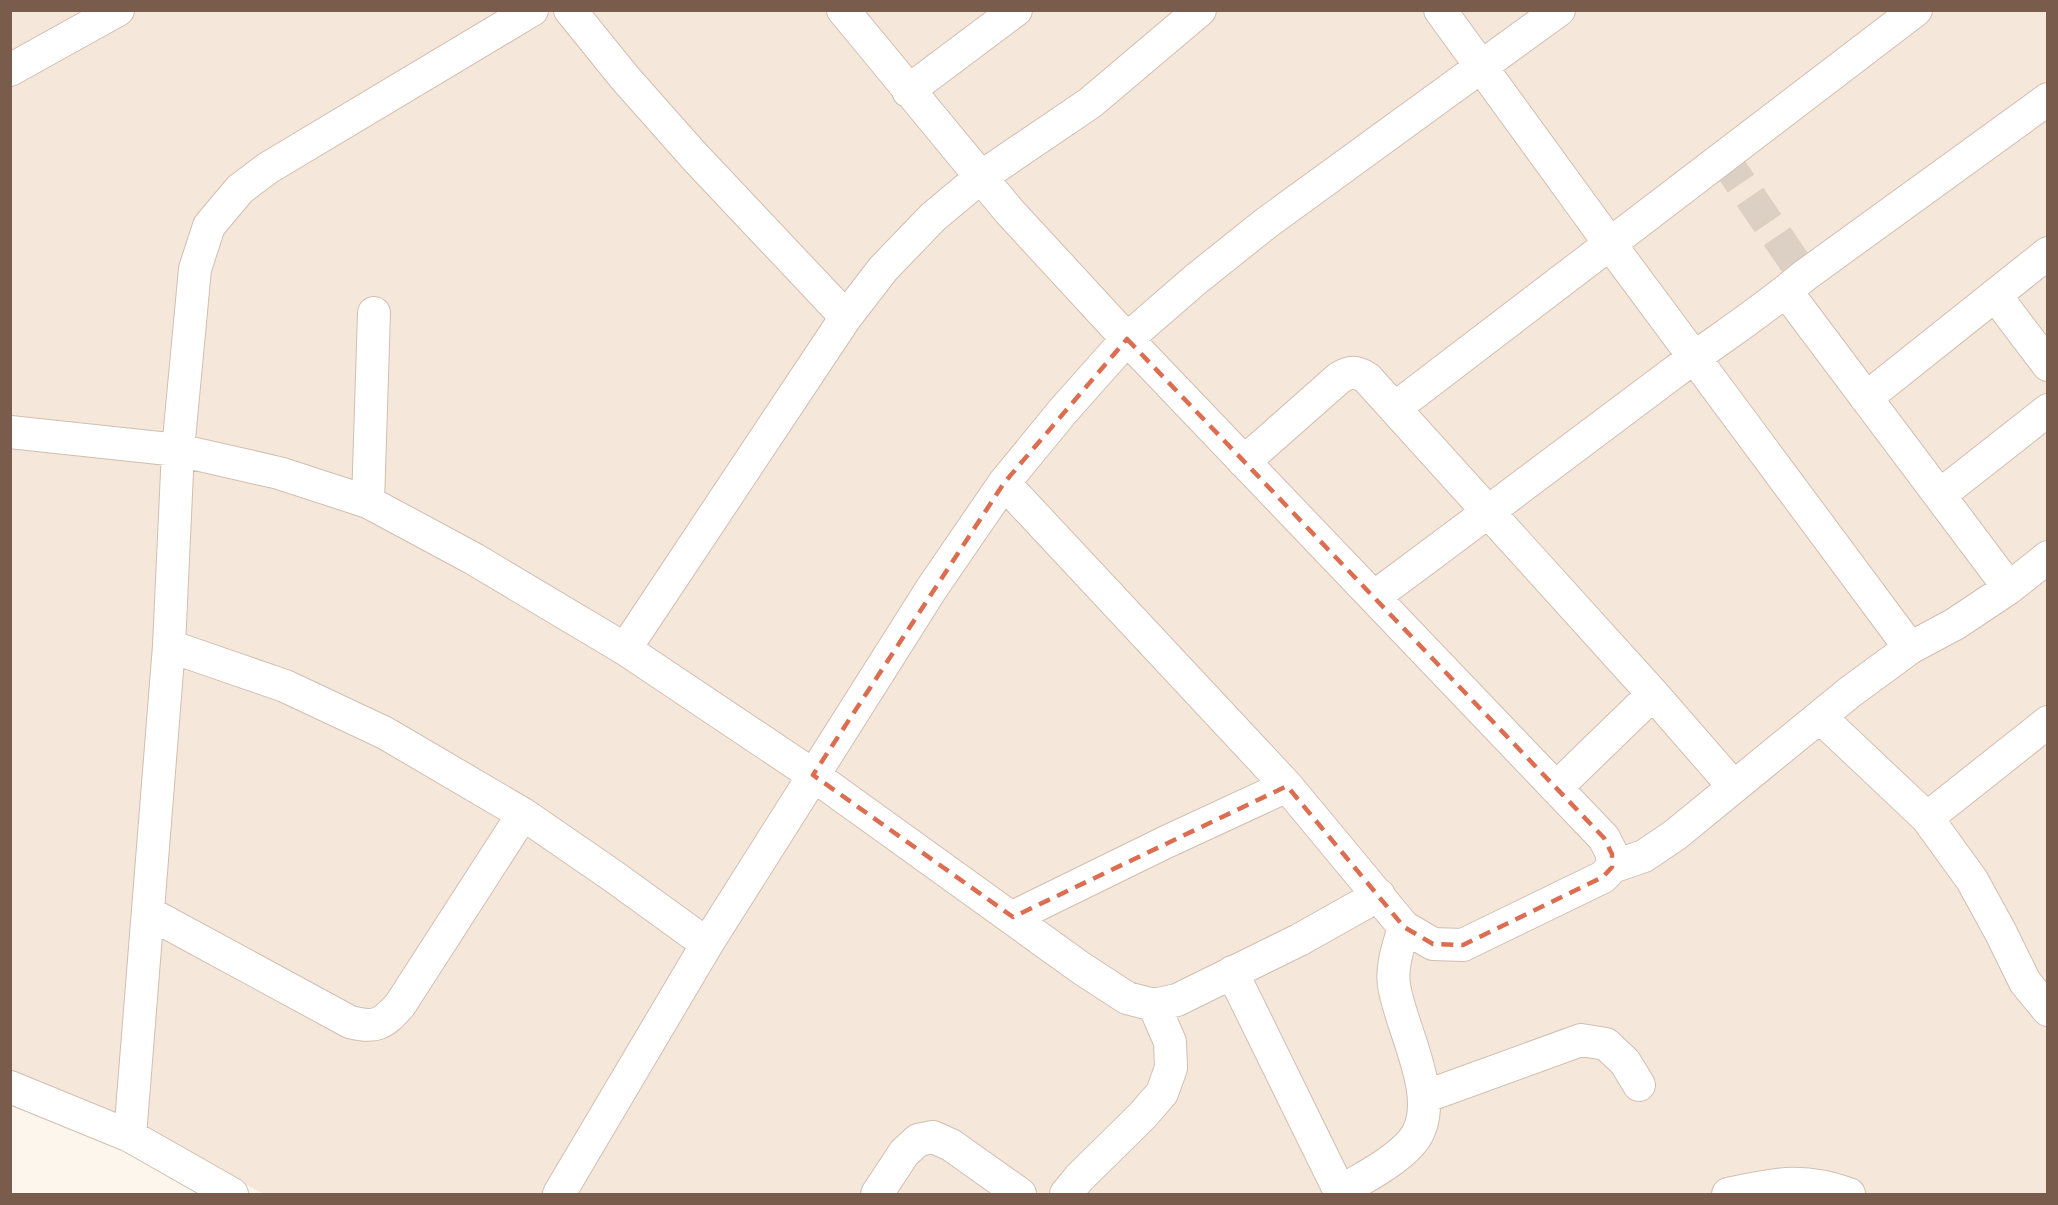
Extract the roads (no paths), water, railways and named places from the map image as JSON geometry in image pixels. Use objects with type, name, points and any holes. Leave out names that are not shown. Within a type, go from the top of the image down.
[{"type":"street","points":[[10,69],[117,10]]},
{"type":"street","points":[[130,1136],[169,646],[178,450],[195,269],[209,226],[240,189],[268,168],[532,10]]},
{"type":"street","points":[[570,10],[625,78],[695,157],[846,317]]},
{"type":"street","points":[[843,10],[1009,211],[1127,339],[1604,838],[1611,854],[1612,867]]},
{"type":"street","points":[[908,91],[1016,10]]},
{"type":"street","points":[[625,649],[846,317],[883,269],[933,217],[981,177],[1090,102],[1200,10]]},
{"type":"street","points":[[1440,10],[1610,244],[1910,648]]},
{"type":"street","points":[[559,1194],[707,944],[932,588],[1004,483],[1063,411],[1127,339],[1195,280],[1265,224],[1559,10]]},
{"type":"street","points":[[1395,408],[1916,10]]},
{"type":"street","points":[[1374,597],[1925,186],[2046,104]]},
{"type":"street","points":[[1866,398],[2048,253]]},
{"type":"street","points":[[1786,291],[2009,588]]},
{"type":"street","points":[[1995,295],[2048,366]]},
{"type":"street","points":[[368,502],[374,313]]},
{"type":"street","points":[[1244,462],[1339,378],[1348,373],[1358,372],[1367,378],[1395,408],[1734,787]]},
{"type":"street","points":[[1940,495],[2048,410]]},
{"type":"street","points":[[10,432],[178,450],[279,473],[368,502],[474,559],[625,649],[813,776],[1081,968],[1127,998],[1154,1005],[1177,1000],[1299,940],[1379,895]]},
{"type":"street","points":[[1004,483],[1287,786],[1404,927],[1433,944],[1463,945],[1603,877],[1612,867],[1644,856],[1675,835],[1851,692],[1910,648],[1955,624],[2009,588],[2048,557]]},
{"type":"street","points":[[169,646],[285,686],[375,728],[522,814],[707,944]]},
{"type":"street","points":[[1556,788],[1653,694]]},
{"type":"street","points":[[1820,717],[1928,818],[1972,880],[2025,982],[2048,1010]]},
{"type":"street","points":[[1928,818],[2048,722]]},
{"type":"street","points":[[1012,917],[1287,786]]},
{"type":"street","points":[[149,913],[350,1022],[368,1027],[386,1020],[400,1005],[522,814]]},
{"type":"street","points":[[1232,972],[1340,1193],[1395,1159],[1413,1142],[1423,1123],[1424,1097],[1393,984],[1395,960],[1404,927]]},
{"type":"street","points":[[1065,1194],[1078,1178],[1143,1116],[1162,1093],[1171,1068],[1170,1042],[1154,1005]]},
{"type":"street","points":[[1424,1097],[1581,1040],[1606,1044],[1625,1062],[1639,1085]]},
{"type":"street","points":[[10,1087],[130,1136],[232,1194]]},
{"type":"street","points":[[877,1194],[904,1153],[918,1140],[933,1137],[951,1145],[1020,1194]]},
{"type":"street","points":[[1728,1194],[1796,1182],[1832,1188],[1849,1194]]},
{"type":"tunnel","points":[[1723,157],[1804,276]]}]
